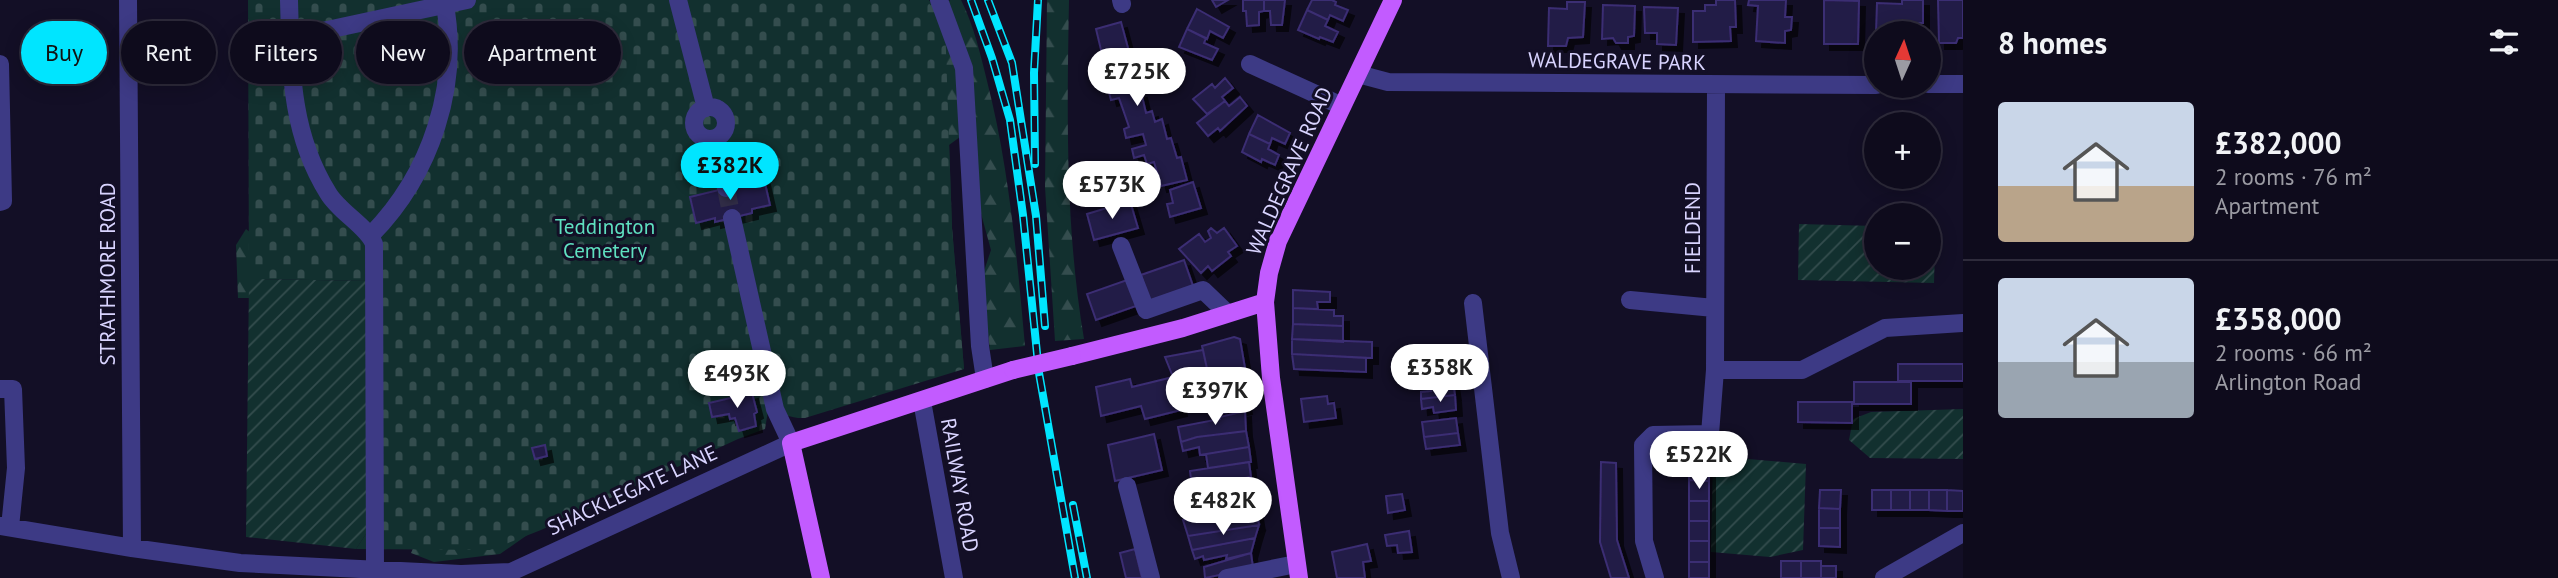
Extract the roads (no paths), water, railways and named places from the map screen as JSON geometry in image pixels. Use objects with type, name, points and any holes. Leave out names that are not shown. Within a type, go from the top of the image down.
[{"type":"main road","name":"WALDEGRAVE ROAD","points":[[1298,571],[1271,378],[1265,302],[1269,273],[1278,242],[1393,0]]},
{"type":"main road","name":"SHACKLEGATE LANE","points":[[791,443],[1013,370],[1183,328],[1265,302]]},
{"type":"main road","points":[[791,443],[821,578]]},
{"type":"street","name":"STRATHMORE ROAD","points":[[128,0],[132,548]]},
{"type":"street","points":[[289,0],[290,21]]},
{"type":"street","points":[[342,26],[444,2],[467,0]]},
{"type":"street","points":[[678,0],[706,108],[721,111],[726,119],[724,132],[715,139],[726,188]]},
{"type":"street","points":[[939,0],[964,68],[980,346],[985,379]]},
{"type":"street","points":[[371,235],[407,192],[437,128],[449,44],[444,2]]},
{"type":"street","points":[[0,64],[3,201],[0,202]]},
{"type":"street","points":[[1250,64],[1342,106]]},
{"type":"street","name":"WALDEGRAVE PARK","points":[[1358,74],[1388,82],[1864,85]]},
{"type":"street","points":[[291,84],[304,145],[328,195],[349,219],[371,235],[374,244],[375,570]]},
{"type":"street","points":[[1941,84],[1963,84]]},
{"type":"street","name":"FIELDEND","points":[[1655,578],[1644,541],[1643,445],[1653,435],[1710,434],[1715,370],[1716,85]]},
{"type":"street","points":[[732,218],[775,408],[791,443]]},
{"type":"street","points":[[1121,246],[1146,310],[1203,290],[1227,313]]},
{"type":"street","points":[[1630,300],[1714,308]]},
{"type":"street","points":[[1473,303],[1500,533],[1511,578]]},
{"type":"street","points":[[1715,370],[1802,370],[1885,328],[1963,323]]},
{"type":"street","points":[[0,389],[13,389],[16,468],[5,526]]},
{"type":"street","name":"RAILWAY ROAD","points":[[922,401],[954,578]]},
{"type":"street","name":"SHACKLEGATE LANE","points":[[5,526],[240,563],[511,575],[732,468],[791,443]]},
{"type":"street","points":[[1127,486],[1151,578]]},
{"type":"street","points":[[1884,578],[1963,533]]},
{"type":"street","points":[[1227,578],[1298,571]]},
{"type":"tunnel","points":[[726,188],[732,218]]},
{"type":"railway","points":[[971,0],[1010,120],[1039,373],[1075,578]]},
{"type":"railway","points":[[988,0],[1012,63],[1036,216],[1045,326]]},
{"type":"railway","points":[[1035,164],[1034,73],[1038,0]]},
{"type":"railway","points":[[1073,505],[1087,578]]},
{"type":"park label","name":"Teddington Cemetery","points":[[605,238]]}]
